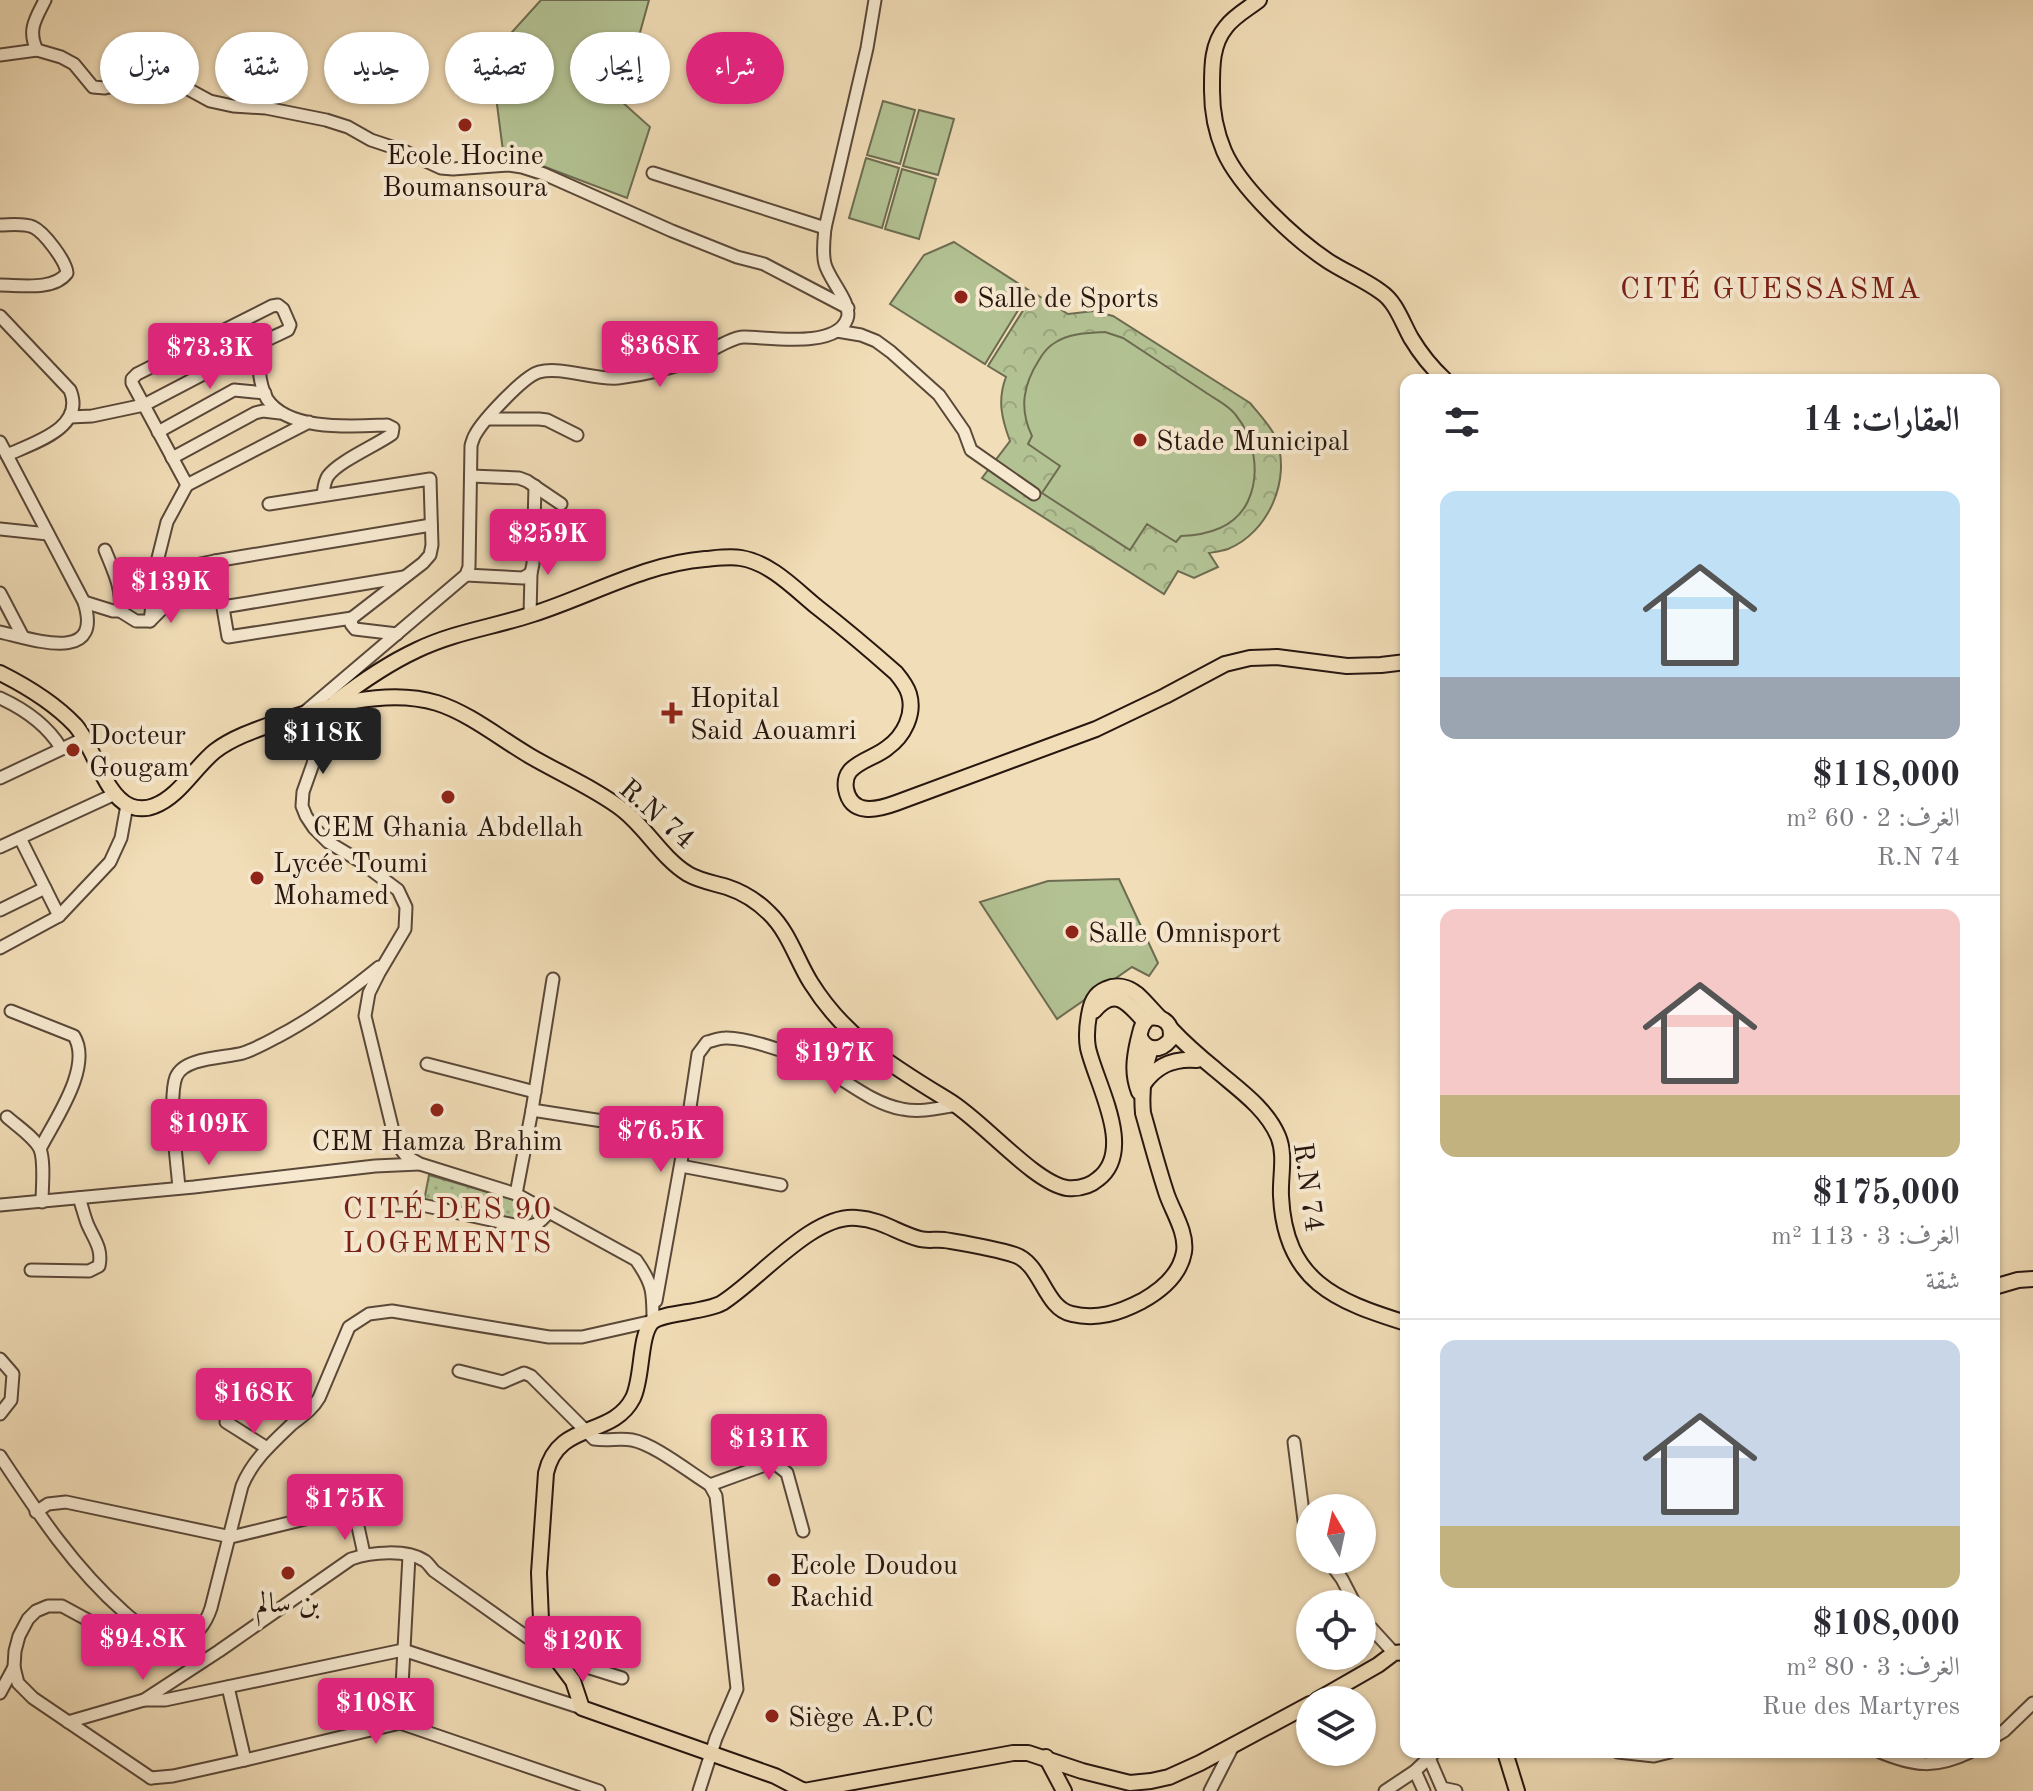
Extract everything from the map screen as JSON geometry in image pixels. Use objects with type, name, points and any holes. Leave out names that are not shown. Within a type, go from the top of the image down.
[{"type":"main road","points":[[1259,0],[1226,26],[1212,63],[1215,126],[1225,153],[1239,176],[1296,235],[1327,260],[1383,293],[1398,312],[1412,340],[1439,374]]},
{"type":"main road","points":[[334,703],[373,673],[416,650],[459,633],[567,603],[649,570],[682,561],[717,558],[741,558],[780,576],[896,673],[909,692],[911,710],[901,734],[888,748],[850,772],[846,779],[849,797],[861,809],[896,803],[1096,729],[1225,664],[1250,658],[1277,657],[1347,666],[1400,663]]},
{"type":"main road","points":[[0,673],[36,694],[75,725],[115,794],[127,805]]},
{"type":"main road","name":"R.N 74","points":[[127,805],[142,809],[155,806],[169,797],[216,751],[252,731],[334,703],[408,698],[438,703],[475,721],[620,807],[689,875],[730,888],[754,900],[782,928],[811,983],[838,1021],[886,1062],[957,1105],[1045,1178],[1063,1187],[1078,1188],[1093,1183],[1106,1173],[1114,1159],[1113,1128],[1089,1050],[1089,1009],[1095,996],[1108,988],[1124,987],[1136,993],[1204,1064],[1253,1102],[1269,1120],[1279,1138],[1283,1158],[1281,1193],[1288,1240],[1310,1276],[1332,1294],[1364,1310],[1400,1321]]},
{"type":"main road","points":[[1088,1018],[1103,1002],[1114,998],[1125,1001],[1144,1021]]},
{"type":"main road","points":[[1142,1092],[1137,1087],[1134,1062],[1140,1031],[1144,1021],[1160,1018]]},
{"type":"main road","points":[[1171,1029],[1170,1040],[1156,1048],[1146,1066],[1143,1113],[1181,1229],[1184,1252],[1176,1273],[1156,1293],[1125,1310],[1095,1317],[1068,1314],[1050,1297],[1033,1269],[1019,1256],[942,1240],[922,1240],[883,1223],[853,1217],[837,1220],[809,1233],[718,1305],[653,1321],[645,1336],[639,1378],[630,1404],[605,1424],[567,1439],[556,1449],[546,1473],[539,1573],[541,1620],[555,1657],[573,1681],[582,1708],[711,1753],[776,1783],[804,1791],[1013,1753],[1046,1757],[1082,1771],[1130,1783],[1169,1777],[1296,1711]]},
{"type":"main road","name":"R.N 74","points":[[1140,1037],[1142,1042],[1156,1048],[1204,1064]]},
{"type":"main road","points":[[1142,1092],[1148,1078],[1162,1066],[1179,1060],[1204,1064]]},
{"type":"main road","points":[[2000,1285],[2033,1279]]},
{"type":"main road","points":[[1341,1686],[1400,1652]]},
{"type":"main road","points":[[1046,1757],[1064,1791]]},
{"type":"main road","points":[[1507,1758],[1517,1791]]},
{"type":"street","points":[[37,50],[32,40],[33,25],[45,0]]},
{"type":"street","points":[[837,331],[848,318],[848,308],[825,265],[823,243],[875,0]]},
{"type":"street","points":[[0,55],[37,50],[61,57],[74,64],[93,87],[105,88],[150,78],[175,82],[210,101],[326,120],[441,168],[522,167],[672,231],[737,257],[764,264],[848,308]]},
{"type":"street","points":[[653,173],[825,228]]},
{"type":"street","points":[[0,225],[32,226],[66,264],[67,273],[62,280],[51,284],[0,285]]},
{"type":"street","points":[[70,417],[100,415],[144,405],[288,330],[290,325],[278,305],[132,379],[132,383],[144,405],[172,458],[187,485]]},
{"type":"street","points":[[0,316],[70,390],[74,403],[70,417],[62,427],[7,455]]},
{"type":"street","points":[[302,714],[466,575],[469,567],[471,446],[487,419],[527,378],[538,372],[599,378],[643,374],[694,360],[741,337],[796,341],[837,331],[861,335],[891,352],[939,395],[964,431],[971,450],[1034,494]]},
{"type":"street","points":[[259,345],[256,352],[261,386],[275,408],[285,414]]},
{"type":"street","points":[[158,432],[234,390],[265,393]]},
{"type":"street","points":[[172,458],[263,411],[330,426],[387,425],[393,428],[392,434],[329,475],[323,495]]},
{"type":"street","points":[[487,419],[547,420],[577,435]]},
{"type":"street","points":[[150,621],[158,558],[167,522],[187,485],[309,422]]},
{"type":"street","points":[[0,442],[84,602],[88,620],[80,640],[70,644],[0,632]]},
{"type":"street","points":[[471,476],[519,478],[561,504]]},
{"type":"street","points":[[215,561],[228,637],[352,618],[430,555],[430,479],[269,504]]},
{"type":"street","points":[[530,615],[535,486]]},
{"type":"street","points":[[84,602],[120,611],[136,621],[150,621],[200,564],[431,525]]},
{"type":"street","points":[[0,529],[48,534]]},
{"type":"street","points":[[105,550],[118,581],[120,611]]},
{"type":"street","points":[[466,575],[523,578],[531,573]]},
{"type":"street","points":[[223,607],[405,577]]},
{"type":"street","points":[[0,593],[23,637]]},
{"type":"street","points":[[352,618],[351,624],[355,629],[397,634]]},
{"type":"street","points":[[3,702],[36,719],[52,733],[61,748]]},
{"type":"street","points":[[334,703],[303,792],[302,806],[314,828],[328,842],[398,890],[406,907],[405,929],[369,993],[365,1016],[396,1143],[406,1156],[420,1164],[516,1194],[636,1260],[653,1290],[653,1321]]},
{"type":"street","points":[[282,721],[304,737],[314,761]]},
{"type":"street","points":[[0,778],[85,738]]},
{"type":"street","points":[[0,847],[115,794]]},
{"type":"street","points":[[0,948],[59,916],[110,862],[121,838],[127,805]]},
{"type":"street","points":[[20,838],[59,916]]},
{"type":"street","points":[[0,910],[45,888]]},
{"type":"street","points":[[179,1188],[172,1096],[176,1077],[182,1067],[245,1053],[278,1037],[345,994],[387,961]]},
{"type":"street","points":[[516,1194],[553,979]]},
{"type":"street","points":[[11,1011],[74,1036],[79,1044],[77,1079],[40,1149]]},
{"type":"street","points":[[653,1321],[698,1054],[707,1042],[724,1038],[744,1040],[801,1057],[887,1106],[916,1111],[957,1105]]},
{"type":"street","points":[[427,1064],[535,1092]]},
{"type":"street","points":[[532,1110],[686,1134]]},
{"type":"street","points":[[7,1117],[40,1149],[42,1202]]},
{"type":"street","points":[[0,1205],[420,1164]]},
{"type":"street","points":[[681,1166],[781,1185]]},
{"type":"street","points":[[31,1270],[89,1271],[99,1266],[101,1257],[98,1244],[79,1198]]},
{"type":"street","points":[[394,1205],[422,1205],[532,1227],[549,1212]]},
{"type":"street","points":[[599,1791],[400,1723],[173,1776],[151,1778],[23,1690],[16,1677],[15,1651],[28,1619],[48,1606],[62,1606],[134,1645],[162,1649],[177,1645],[195,1634],[208,1617],[242,1486],[249,1471],[267,1448],[313,1408],[349,1327],[369,1314],[392,1311],[549,1337],[582,1337],[653,1321]]},
{"type":"street","points":[[0,1359],[13,1374],[11,1400],[0,1414]]},
{"type":"street","points":[[459,1371],[503,1382],[524,1373],[531,1376],[594,1439],[629,1439],[644,1443],[710,1485],[716,1496],[737,1689],[699,1791]]},
{"type":"street","points":[[226,1422],[267,1448]]},
{"type":"street","points":[[1294,1442],[1301,1494]]},
{"type":"street","points":[[0,1456],[72,1560],[125,1614],[177,1645]]},
{"type":"street","points":[[710,1485],[773,1462],[787,1473],[803,1531]]},
{"type":"street","points":[[36,1512],[48,1504],[66,1502],[231,1537],[338,1511],[350,1511],[357,1522],[364,1554]]},
{"type":"street","points":[[144,1700],[351,1559],[364,1554],[389,1552],[424,1560],[434,1571],[555,1657],[622,1678]]},
{"type":"street","points":[[400,1723],[409,1556]]},
{"type":"street","points":[[1376,1631],[1400,1652]]},
{"type":"street","points":[[68,1722],[144,1700],[165,1700],[403,1650],[582,1708]]},
{"type":"street","points":[[0,1693],[14,1667]]},
{"type":"street","points":[[228,1687],[245,1760]]},
{"type":"street","points":[[2000,1733],[2033,1703]]},
{"type":"street","points":[[1210,1791],[1234,1744]]},
{"type":"street","points":[[1390,1789],[1429,1758]]},
{"type":"street","points":[[1433,1758],[1442,1788],[1456,1791]]},
{"type":"street","points":[[1893,1758],[1923,1765],[1955,1758]]},
{"type":"street","points":[[1415,1771],[1424,1791]]},
{"type":"street","points":[[150,1791],[151,1778]]},
{"type":"green space","points":[[541,0],[649,0],[640,32],[570,32],[570,104],[624,104],[650,127],[627,198],[503,151],[497,104],[554,104],[554,32],[512,32]]},
{"type":"green space","points":[[883,101],[915,110],[900,164],[867,155]]},
{"type":"green space","points":[[919,110],[954,119],[938,175],[903,166]]},
{"type":"green space","points":[[866,158],[899,168],[882,228],[849,218]]},
{"type":"green space","points":[[902,169],[936,179],[919,239],[885,229]]},
{"type":"green space","name":"Salle de Sports","points":[[954,242],[1030,291],[985,364],[890,304],[924,255]]},
{"type":"green space","name":"Stade Municipal","points":[[1034,293],[1068,314],[1094,311],[1113,316],[1250,403],[1271,429],[1280,454],[1281,470],[1273,503],[1255,531],[1228,549],[1209,553],[1218,567],[1194,578],[1178,571],[1164,594],[982,478],[1010,441],[1002,410],[1006,377],[988,366]]},
{"type":"green space","name":"Stade Municipal","points":[[1105,332],[1123,338],[1221,402],[1242,423],[1254,456],[1254,479],[1243,510],[1229,523],[1201,534],[1181,536],[1176,542],[1147,524],[1130,550],[1042,493],[1060,466],[1028,444],[1032,436],[1024,407],[1029,379],[1042,355],[1056,342],[1073,335]]},
{"type":"green space","name":"Salle Omnisport","points":[[1119,879],[1158,963],[1149,976],[1132,967],[1057,1019],[980,902],[1048,881]]},
{"type":"green space","points":[[429,1175],[514,1200],[534,1211],[530,1222],[424,1201]]},
{"type":"place","name":"Ecole Hocine Boumansoura","points":[[465,125]]},
{"type":"place","name":"Salle de Sports","points":[[961,297]]},
{"type":"place","name":"Stade Municipal","points":[[1140,440]]},
{"type":"place","name":"Hopital Said Aouamri","points":[[672,713]]},
{"type":"place","name":"Docteur Gougam","points":[[73,750]]},
{"type":"place","name":"CEM Ghania Abdellah","points":[[448,797]]},
{"type":"place","name":"Lycée Toumi Mohamed","points":[[257,878]]},
{"type":"place","name":"Salle Omnisport","points":[[1072,932]]},
{"type":"place","name":"CEM Hamza Brahim","points":[[437,1110]]},
{"type":"place","name":"بن سالم","points":[[288,1573]]},
{"type":"place","name":"Ecole Doudou Rachid","points":[[774,1580]]},
{"type":"place","name":"Siège A.P.C","points":[[772,1716]]},
{"type":"district","name":"CITÉ GUESSASMA","points":[[1771,288]]},
{"type":"district","name":"CITÉ DES 90 LOGEMENTS","points":[[448,1225]]}]
